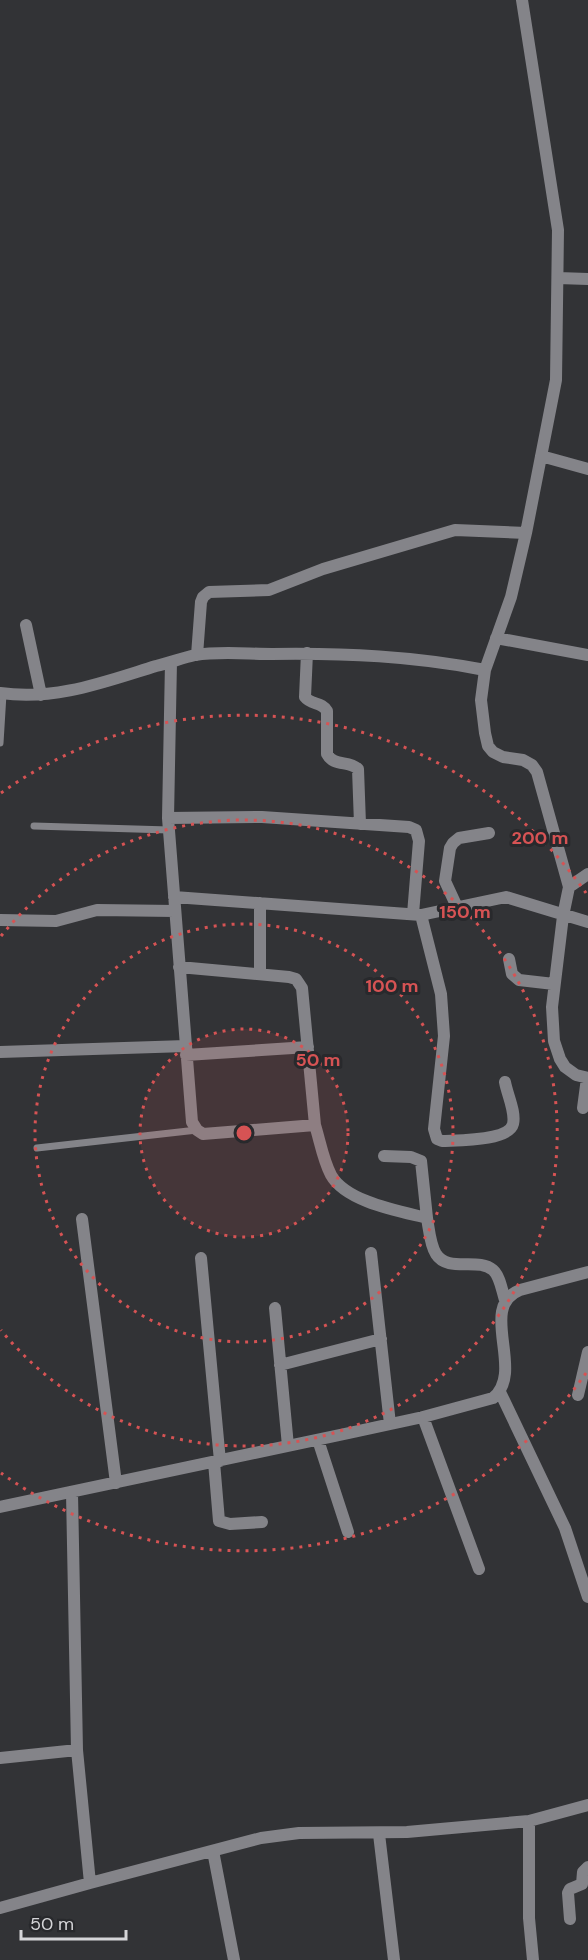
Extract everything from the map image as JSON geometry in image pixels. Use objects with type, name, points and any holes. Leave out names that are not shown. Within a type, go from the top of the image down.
[{"type":"street","points":[[522,0],[558,230],[556,381],[511,597],[485,670],[481,700],[488,746],[493,752],[503,757],[523,760],[532,765],[537,772],[569,887],[554,984],[552,1027],[560,1059],[571,1071],[588,1078],[583,1108]]},
{"type":"street","points":[[558,278],[588,279]]},
{"type":"street","points":[[542,456],[588,469]]},
{"type":"street","points":[[197,655],[201,602],[209,592],[269,590],[317,571],[455,530],[526,533]]},
{"type":"street","points":[[26,625],[41,695]]},
{"type":"street","points":[[496,638],[588,655]]},
{"type":"street","points":[[1,693],[41,695],[87,687],[197,655],[307,653],[399,657],[438,661],[485,670]]},
{"type":"street","points":[[307,653],[305,697],[308,701],[325,707],[327,711],[329,759],[350,764],[358,769],[360,824]]},
{"type":"street","points":[[171,662],[169,824],[192,1122],[203,1134],[315,1125]]},
{"type":"street","points":[[169,824],[262,817],[409,827],[416,830],[420,841],[417,915],[441,994],[443,1026],[434,1129],[437,1139],[442,1141],[492,1137],[510,1129],[513,1117],[505,1082]]},
{"type":"street","points":[[457,907],[447,890],[445,881],[450,848],[459,838],[489,833]]},
{"type":"street","points":[[569,887],[588,874]]},
{"type":"street","points":[[174,897],[417,915],[506,897],[588,922]]},
{"type":"street","points":[[260,903],[260,974]]},
{"type":"street","points":[[0,920],[56,921],[97,910],[175,911]]},
{"type":"street","points":[[509,959],[512,974],[519,980],[554,984]]},
{"type":"street","points":[[179,967],[289,977],[300,982],[315,1125],[329,1173],[346,1191],[378,1206],[427,1218]]},
{"type":"street","points":[[0,1052],[308,1047]]},
{"type":"street","points":[[384,1156],[411,1157],[421,1161],[427,1218],[436,1254],[442,1260],[450,1263],[485,1266],[492,1269],[497,1275],[505,1300]]},
{"type":"street","points":[[82,1218],[116,1483]]},
{"type":"street","points":[[371,1253],[390,1424]]},
{"type":"street","points":[[201,1258],[217,1462],[219,1521],[230,1524],[262,1522]]},
{"type":"street","points":[[0,1507],[423,1417],[493,1398],[500,1392],[504,1383],[501,1310],[505,1300],[512,1293],[520,1290],[588,1276]]},
{"type":"street","points":[[275,1308],[288,1446]]},
{"type":"street","points":[[280,1365],[381,1339]]},
{"type":"street","points":[[578,1395],[588,1352]]},
{"type":"street","points":[[500,1392],[565,1528],[588,1596]]},
{"type":"street","points":[[423,1417],[479,1569]]},
{"type":"street","points":[[318,1440],[348,1532]]},
{"type":"street","points":[[72,1493],[77,1750],[90,1883]]},
{"type":"street","points":[[0,1758],[77,1750]]},
{"type":"street","points":[[0,1908],[261,1838],[298,1833],[379,1834],[529,1821],[588,1806]]},
{"type":"street","points":[[529,1821],[529,1918],[533,1960]]},
{"type":"street","points":[[379,1834],[394,1960]]},
{"type":"street","points":[[213,1851],[234,1960]]},
{"type":"street","points":[[570,1919],[568,1893],[570,1889],[582,1884],[584,1872],[588,1866]]},
{"type":"lane","points":[[0,743],[1,693]]},
{"type":"lane","points":[[34,826],[169,824]]},
{"type":"lane","points":[[37,1148],[197,1130]]}]
